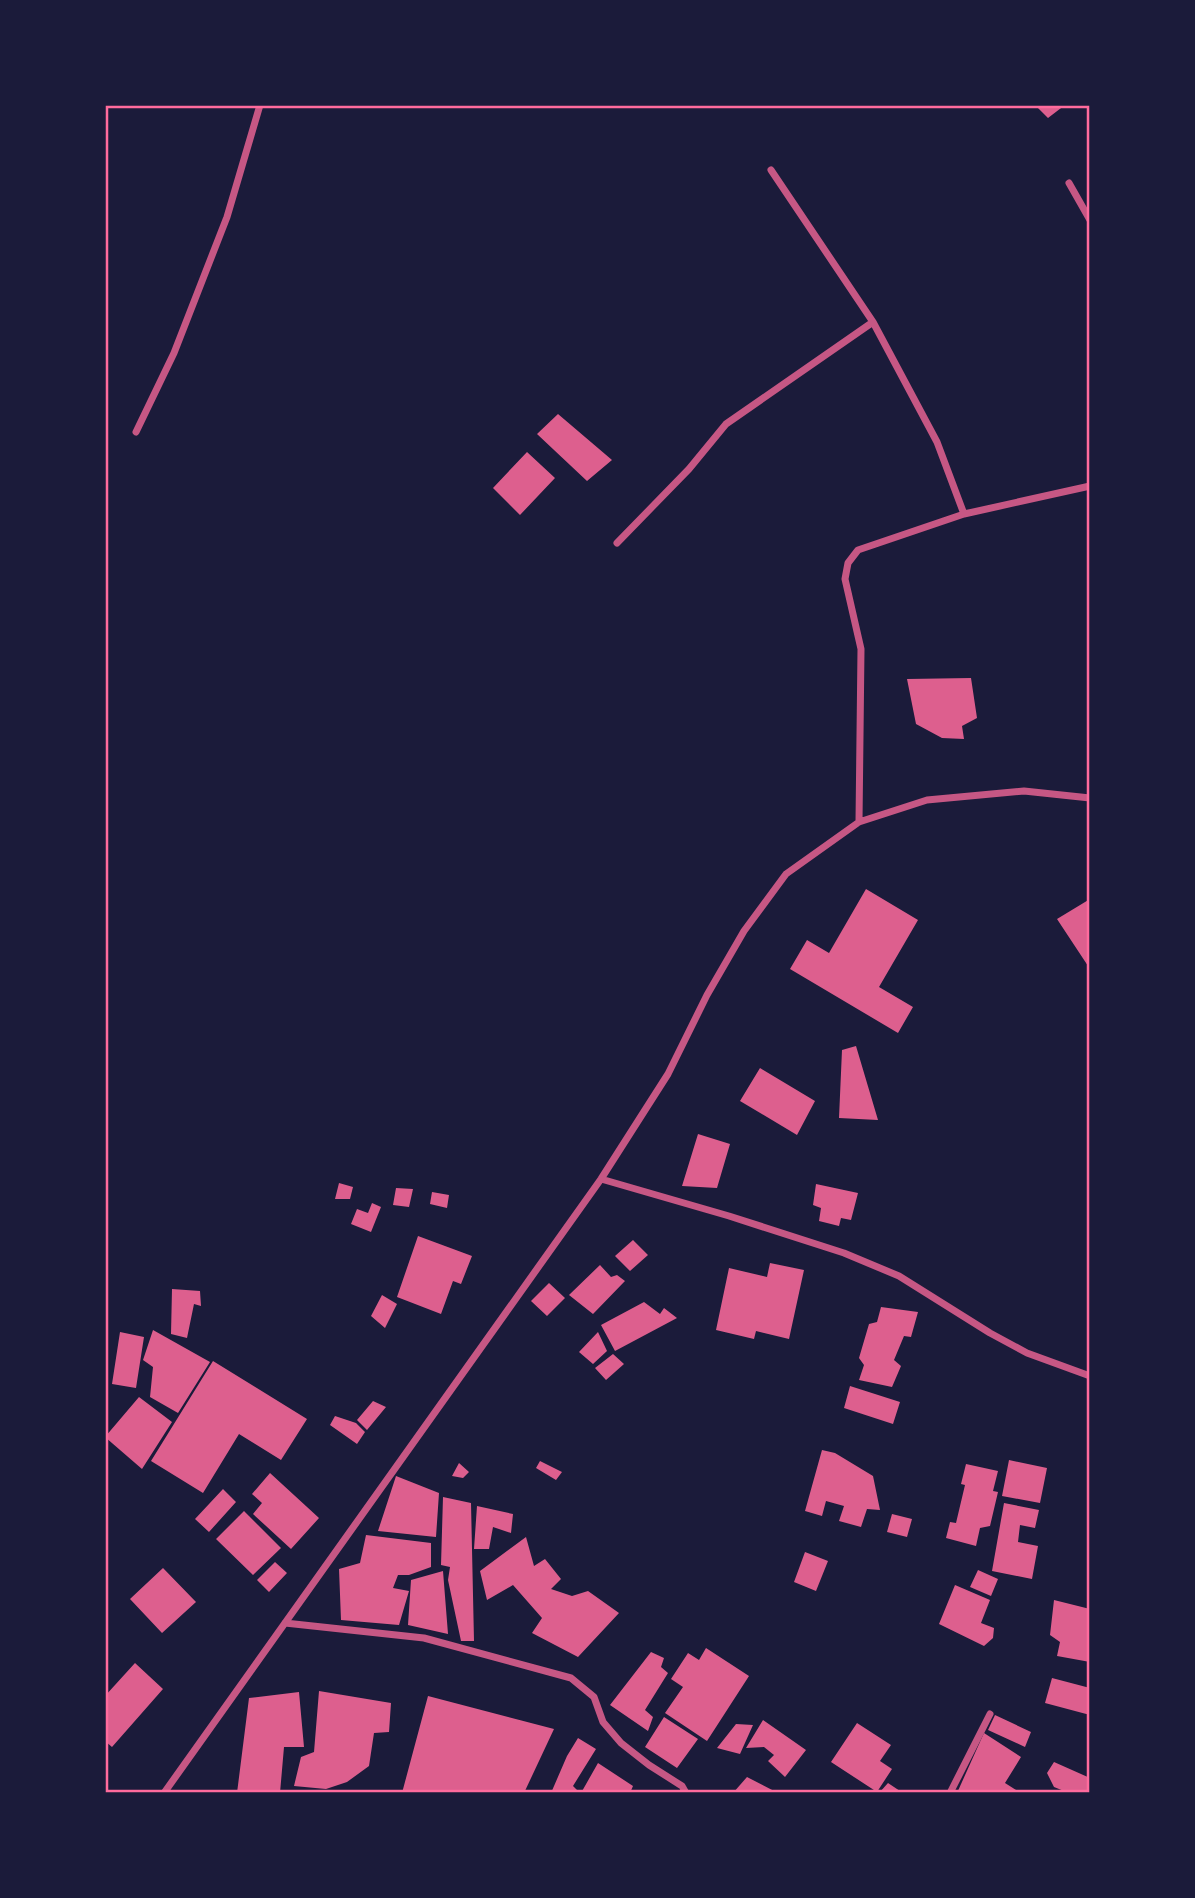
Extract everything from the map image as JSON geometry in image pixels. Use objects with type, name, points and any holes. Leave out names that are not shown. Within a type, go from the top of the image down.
[{"type":"street","points":[[136,432],[174,353],[227,217],[260,105]]},
{"type":"street","points":[[771,170],[873,322],[937,442],[964,514]]},
{"type":"street","points":[[1069,183],[1090,220]]},
{"type":"street","points":[[617,543],[689,469],[726,424],[873,322]]},
{"type":"street","points":[[859,822],[861,649],[845,579],[848,563],[858,550],[964,514],[1090,486]]},
{"type":"street","points":[[164,1793],[601,1179],[668,1074],[707,995],[744,931],[786,874],[859,822],[926,800],[1024,791],[1090,798]]},
{"type":"street","points":[[601,1179],[844,1253],[899,1276],[1027,1353],[1090,1376]]},
{"type":"street","points":[[285,1623],[424,1638],[571,1678],[594,1697],[603,1722],[621,1743],[682,1786],[686,1793]]},
{"type":"street","points":[[950,1793],[990,1714]]},
{"type":"building","points":[[1035,105],[1065,105],[1048,118]]},
{"type":"building","points":[[558,414],[612,460],[587,481],[537,434]]},
{"type":"building","points":[[527,452],[555,478],[520,515],[493,488]]},
{"type":"building","points":[[971,678],[977,718],[962,726],[964,739],[942,738],[916,724],[907,679]]},
{"type":"building","points":[[866,889],[918,920],[879,987],[913,1007],[898,1033],[790,969],[807,940],[829,953]]},
{"type":"building","points":[[1090,899],[1090,969],[1057,919]]},
{"type":"building","points":[[856,1046],[878,1120],[839,1118],[842,1050]]},
{"type":"building","points":[[760,1068],[815,1101],[797,1135],[740,1101]]},
{"type":"building","points":[[698,1134],[730,1144],[717,1188],[682,1186]]},
{"type":"building","points":[[339,1183],[353,1187],[350,1199],[335,1199]]},
{"type":"building","points":[[816,1184],[858,1193],[851,1220],[841,1218],[839,1226],[819,1221],[821,1208],[813,1205]]},
{"type":"building","points":[[396,1188],[413,1189],[409,1207],[393,1205]]},
{"type":"building","points":[[432,1192],[449,1195],[447,1208],[430,1204]]},
{"type":"building","points":[[372,1203],[381,1207],[371,1232],[351,1224],[357,1209],[368,1213]]},
{"type":"building","points":[[418,1236],[472,1256],[461,1284],[453,1281],[441,1314],[397,1297]]},
{"type":"building","points":[[633,1240],[648,1255],[630,1271],[615,1256]]},
{"type":"building","points":[[770,1263],[804,1270],[789,1339],[756,1331],[754,1339],[716,1330],[729,1268],[767,1277]]},
{"type":"building","points":[[600,1265],[611,1277],[617,1275],[625,1281],[593,1314],[569,1295]]},
{"type":"building","points":[[549,1283],[565,1298],[547,1316],[531,1301]]},
{"type":"building","points":[[172,1289],[200,1291],[201,1306],[194,1304],[187,1338],[171,1334]]},
{"type":"building","points":[[382,1295],[397,1304],[385,1328],[371,1316]]},
{"type":"building","points":[[644,1302],[660,1314],[664,1308],[677,1318],[615,1351],[601,1325]]},
{"type":"building","points":[[881,1307],[918,1312],[911,1337],[904,1336],[894,1360],[901,1366],[892,1387],[859,1380],[864,1365],[859,1358],[869,1324],[877,1322]]},
{"type":"building","points":[[153,1330],[210,1362],[178,1413],[150,1397],[153,1367],[143,1360]]},
{"type":"building","points":[[120,1332],[144,1337],[136,1388],[112,1384]]},
{"type":"building","points":[[598,1332],[607,1351],[593,1364],[579,1352]]},
{"type":"building","points":[[613,1354],[624,1364],[606,1380],[595,1368]]},
{"type":"building","points":[[213,1361],[307,1419],[281,1460],[239,1434],[203,1493],[151,1461]]},
{"type":"building","points":[[850,1386],[900,1402],[893,1424],[844,1408]]},
{"type":"building","points":[[139,1397],[172,1422],[142,1469],[105,1437]]},
{"type":"building","points":[[373,1401],[386,1407],[367,1430],[357,1420]]},
{"type":"building","points":[[335,1416],[356,1423],[365,1432],[357,1444],[330,1425]]},
{"type":"building","points":[[822,1450],[835,1453],[873,1476],[880,1510],[867,1509],[861,1527],[839,1521],[844,1506],[826,1501],[822,1516],[805,1511]]},
{"type":"building","points":[[1009,1460],[1047,1468],[1040,1503],[1002,1496]]},
{"type":"building","points":[[540,1461],[562,1472],[556,1480],[536,1468]]},
{"type":"building","points":[[459,1463],[469,1472],[463,1478],[452,1476]]},
{"type":"building","points":[[966,1464],[998,1471],[993,1491],[998,1492],[990,1526],[980,1528],[976,1546],[946,1538],[950,1522],[956,1523],[965,1485],[961,1484]]},
{"type":"building","points":[[270,1473],[319,1518],[291,1549],[253,1514],[262,1503],[252,1494]]},
{"type":"building","points":[[396,1476],[439,1493],[436,1537],[378,1531]]},
{"type":"building","points":[[223,1489],[236,1502],[209,1532],[195,1519]]},
{"type":"building","points":[[443,1497],[471,1503],[474,1641],[461,1641],[448,1580],[450,1567],[441,1565]]},
{"type":"building","points":[[1004,1503],[1039,1510],[1035,1528],[1020,1525],[1018,1542],[1038,1546],[1032,1579],[992,1571]]},
{"type":"building","points":[[477,1506],[513,1514],[511,1533],[493,1527],[489,1549],[474,1549]]},
{"type":"building","points":[[244,1511],[281,1548],[253,1575],[216,1539]]},
{"type":"building","points":[[892,1514],[912,1519],[907,1537],[887,1532]]},
{"type":"building","points":[[366,1535],[431,1543],[431,1567],[409,1575],[398,1575],[393,1588],[409,1591],[399,1625],[341,1620],[339,1569],[360,1563]]},
{"type":"building","points":[[526,1537],[534,1566],[545,1559],[561,1579],[551,1589],[572,1596],[588,1591],[619,1613],[578,1657],[532,1633],[542,1618],[513,1585],[487,1600],[480,1571]]},
{"type":"building","points":[[805,1552],[828,1561],[816,1591],[794,1582]]},
{"type":"building","points":[[275,1562],[287,1573],[269,1592],[257,1580]]},
{"type":"building","points":[[163,1568],[196,1602],[162,1633],[130,1599]]},
{"type":"building","points":[[978,1570],[998,1579],[991,1596],[970,1587]]},
{"type":"building","points":[[443,1571],[448,1634],[408,1625],[411,1580]]},
{"type":"building","points":[[955,1585],[990,1600],[981,1623],[994,1628],[993,1638],[984,1646],[939,1624]]},
{"type":"building","points":[[1054,1600],[1090,1609],[1090,1662],[1057,1656],[1060,1642],[1050,1635]]},
{"type":"building","points":[[706,1648],[749,1676],[707,1741],[665,1713],[683,1687],[671,1679],[688,1653],[699,1660]]},
{"type":"building","points":[[651,1652],[664,1658],[661,1667],[668,1673],[645,1710],[653,1717],[648,1731],[610,1705]]},
{"type":"building","points":[[135,1663],[163,1689],[112,1747],[105,1741],[105,1696]]},
{"type":"building","points":[[1052,1678],[1090,1688],[1090,1715],[1045,1703]]},
{"type":"building","points":[[319,1691],[391,1703],[389,1732],[374,1733],[369,1766],[347,1782],[326,1789],[294,1786],[301,1757],[314,1752]]},
{"type":"building","points":[[299,1692],[304,1747],[284,1747],[280,1793],[237,1793],[249,1698]]},
{"type":"building","points":[[428,1696],[554,1729],[524,1793],[402,1793]]},
{"type":"building","points":[[995,1715],[1031,1732],[1025,1747],[988,1730]]},
{"type":"building","points":[[664,1717],[698,1739],[677,1768],[645,1747]]},
{"type":"building","points":[[763,1720],[806,1750],[785,1777],[768,1761],[774,1755],[764,1747],[746,1748]]},
{"type":"building","points":[[857,1723],[891,1745],[880,1761],[892,1769],[877,1792],[831,1762]]},
{"type":"building","points":[[736,1724],[753,1725],[740,1754],[717,1748]]},
{"type":"building","points":[[984,1733],[1021,1757],[1005,1783],[1021,1793],[957,1793]]},
{"type":"building","points":[[578,1738],[596,1749],[573,1786],[577,1790],[576,1793],[551,1793],[567,1756]]},
{"type":"building","points":[[1054,1762],[1090,1778],[1087,1793],[1069,1793],[1054,1787],[1047,1773]]},
{"type":"building","points":[[598,1763],[633,1786],[630,1793],[581,1793]]},
{"type":"building","points":[[747,1777],[778,1793],[733,1793]]},
{"type":"building","points":[[888,1783],[903,1793],[879,1793]]}]
